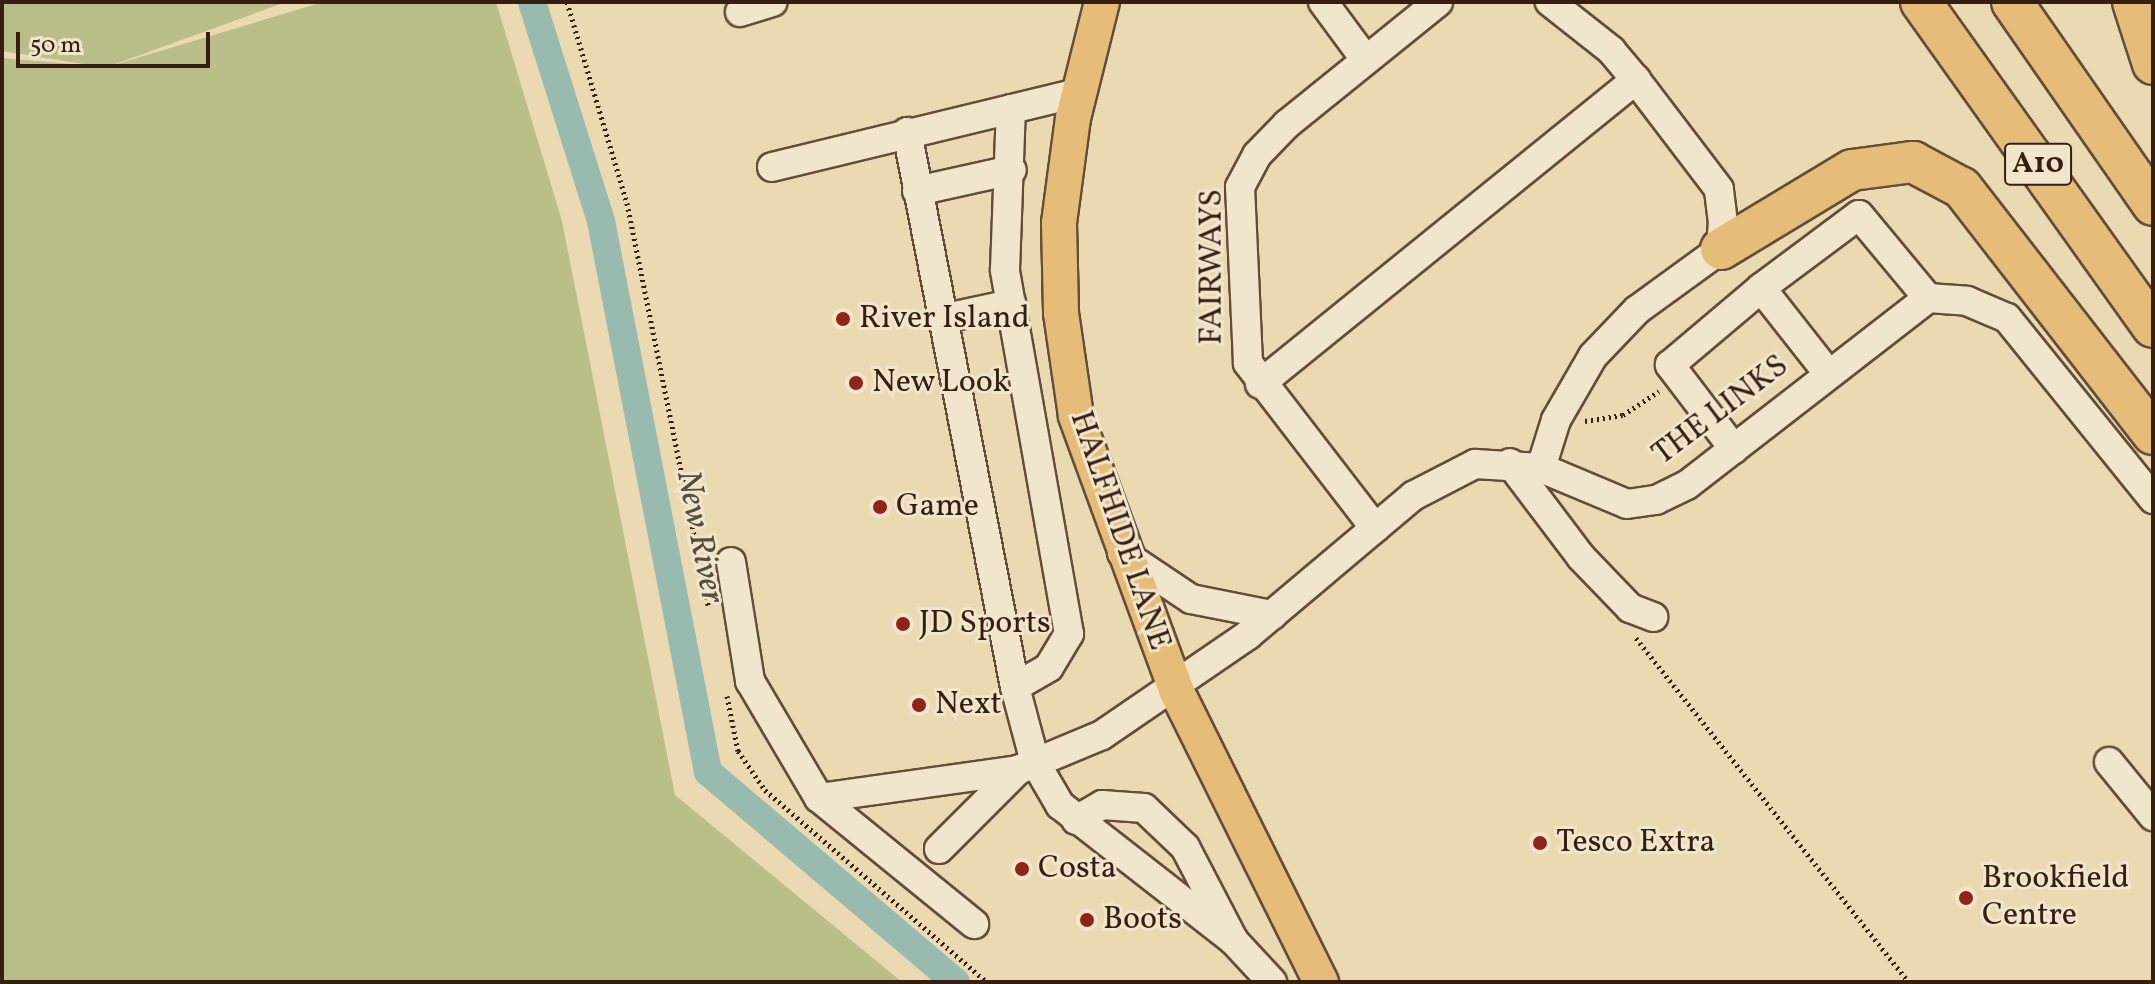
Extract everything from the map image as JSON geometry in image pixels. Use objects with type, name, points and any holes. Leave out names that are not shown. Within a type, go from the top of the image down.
[{"type":"highway","name":"A10","points":[[1921,2],[2153,327]]},
{"type":"highway","name":"A10","points":[[2012,2],[2153,205]]},
{"type":"highway","points":[[2133,2],[2153,64]]},
{"type":"highway","points":[[1721,249],[1852,170],[1913,162],[1962,188],[2153,434]]},
{"type":"main road","name":"HALFHIDE LANE","points":[[1102,2],[1079,93],[1059,223],[1061,313],[1076,416],[1122,553],[1176,690],[1321,982]]},
{"type":"street","points":[[740,12],[773,2]]},
{"type":"street","points":[[1323,2],[1365,59]]},
{"type":"street","name":"FAIRWAYS","points":[[1375,528],[1260,384],[1246,350],[1240,187],[1257,155],[1365,59],[1438,2]]},
{"type":"street","points":[[1541,468],[1556,420],[1604,345],[1721,249],[1719,189],[1611,50],[1550,2]]},
{"type":"street","points":[[1260,384],[1636,80]]},
{"type":"street","points":[[772,167],[1079,93]]},
{"type":"street","points":[[1011,109],[1012,170],[1005,270],[1069,634],[1049,667],[1015,687]]},
{"type":"street","points":[[907,132],[1015,687],[1026,766],[1076,820],[1234,941],[1272,982]]},
{"type":"street","points":[[917,191],[1012,170]]},
{"type":"street","points":[[1734,449],[1670,365],[1761,288],[1859,215],[1928,298],[1967,301],[2007,318],[2153,499]]},
{"type":"street","points":[[1761,288],[1828,373]]},
{"type":"street","name":"THE LINKS","points":[[1026,766],[1102,735],[1176,690],[1272,615],[1375,528],[1450,474],[1475,464],[1510,463],[1541,468],[1627,504],[1687,485],[1928,298]]},
{"type":"street","points":[[941,319],[1011,304]]},
{"type":"street","points":[[1510,463],[1581,557],[1630,608],[1653,617]]},
{"type":"street","points":[[1122,553],[1191,599],[1272,615]]},
{"type":"street","points":[[731,562],[750,681],[819,798],[974,924]]},
{"type":"street","points":[[2109,762],[2150,808]]},
{"type":"street","points":[[819,798],[1026,766]]},
{"type":"street","points":[[939,849],[1026,766]]},
{"type":"street","points":[[1076,820],[1102,805],[1144,808],[1185,847],[1234,941]]},
{"type":"path","points":[[567,2],[627,203],[711,619]]},
{"type":"path","points":[[1556,420],[1623,415],[1680,378]]},
{"type":"path","points":[[1625,625],[1909,982]]},
{"type":"path","points":[[723,678],[738,751],[765,790],[987,982]]},
{"type":"green space","points":[[2,2],[286,2],[107,67],[323,2],[496,2],[562,221],[675,795],[902,982],[2,982],[2,58],[96,66],[2,51]]},
{"type":"waterway","name":"New River","points":[[532,2],[601,221],[708,772],[956,982]]},
{"type":"place","name":"River Island","points":[[843,319]]},
{"type":"place","name":"New Look","points":[[856,383]]},
{"type":"place","name":"Game","points":[[880,507]]},
{"type":"place","name":"JD Sports","points":[[903,624]]},
{"type":"place","name":"Next","points":[[919,705]]},
{"type":"place","name":"Tesco Extra","points":[[1540,843]]},
{"type":"place","name":"Costa","points":[[1022,869]]},
{"type":"place","name":"Brookfield Centre","points":[[1966,898]]},
{"type":"place","name":"Boots","points":[[1087,920]]}]
